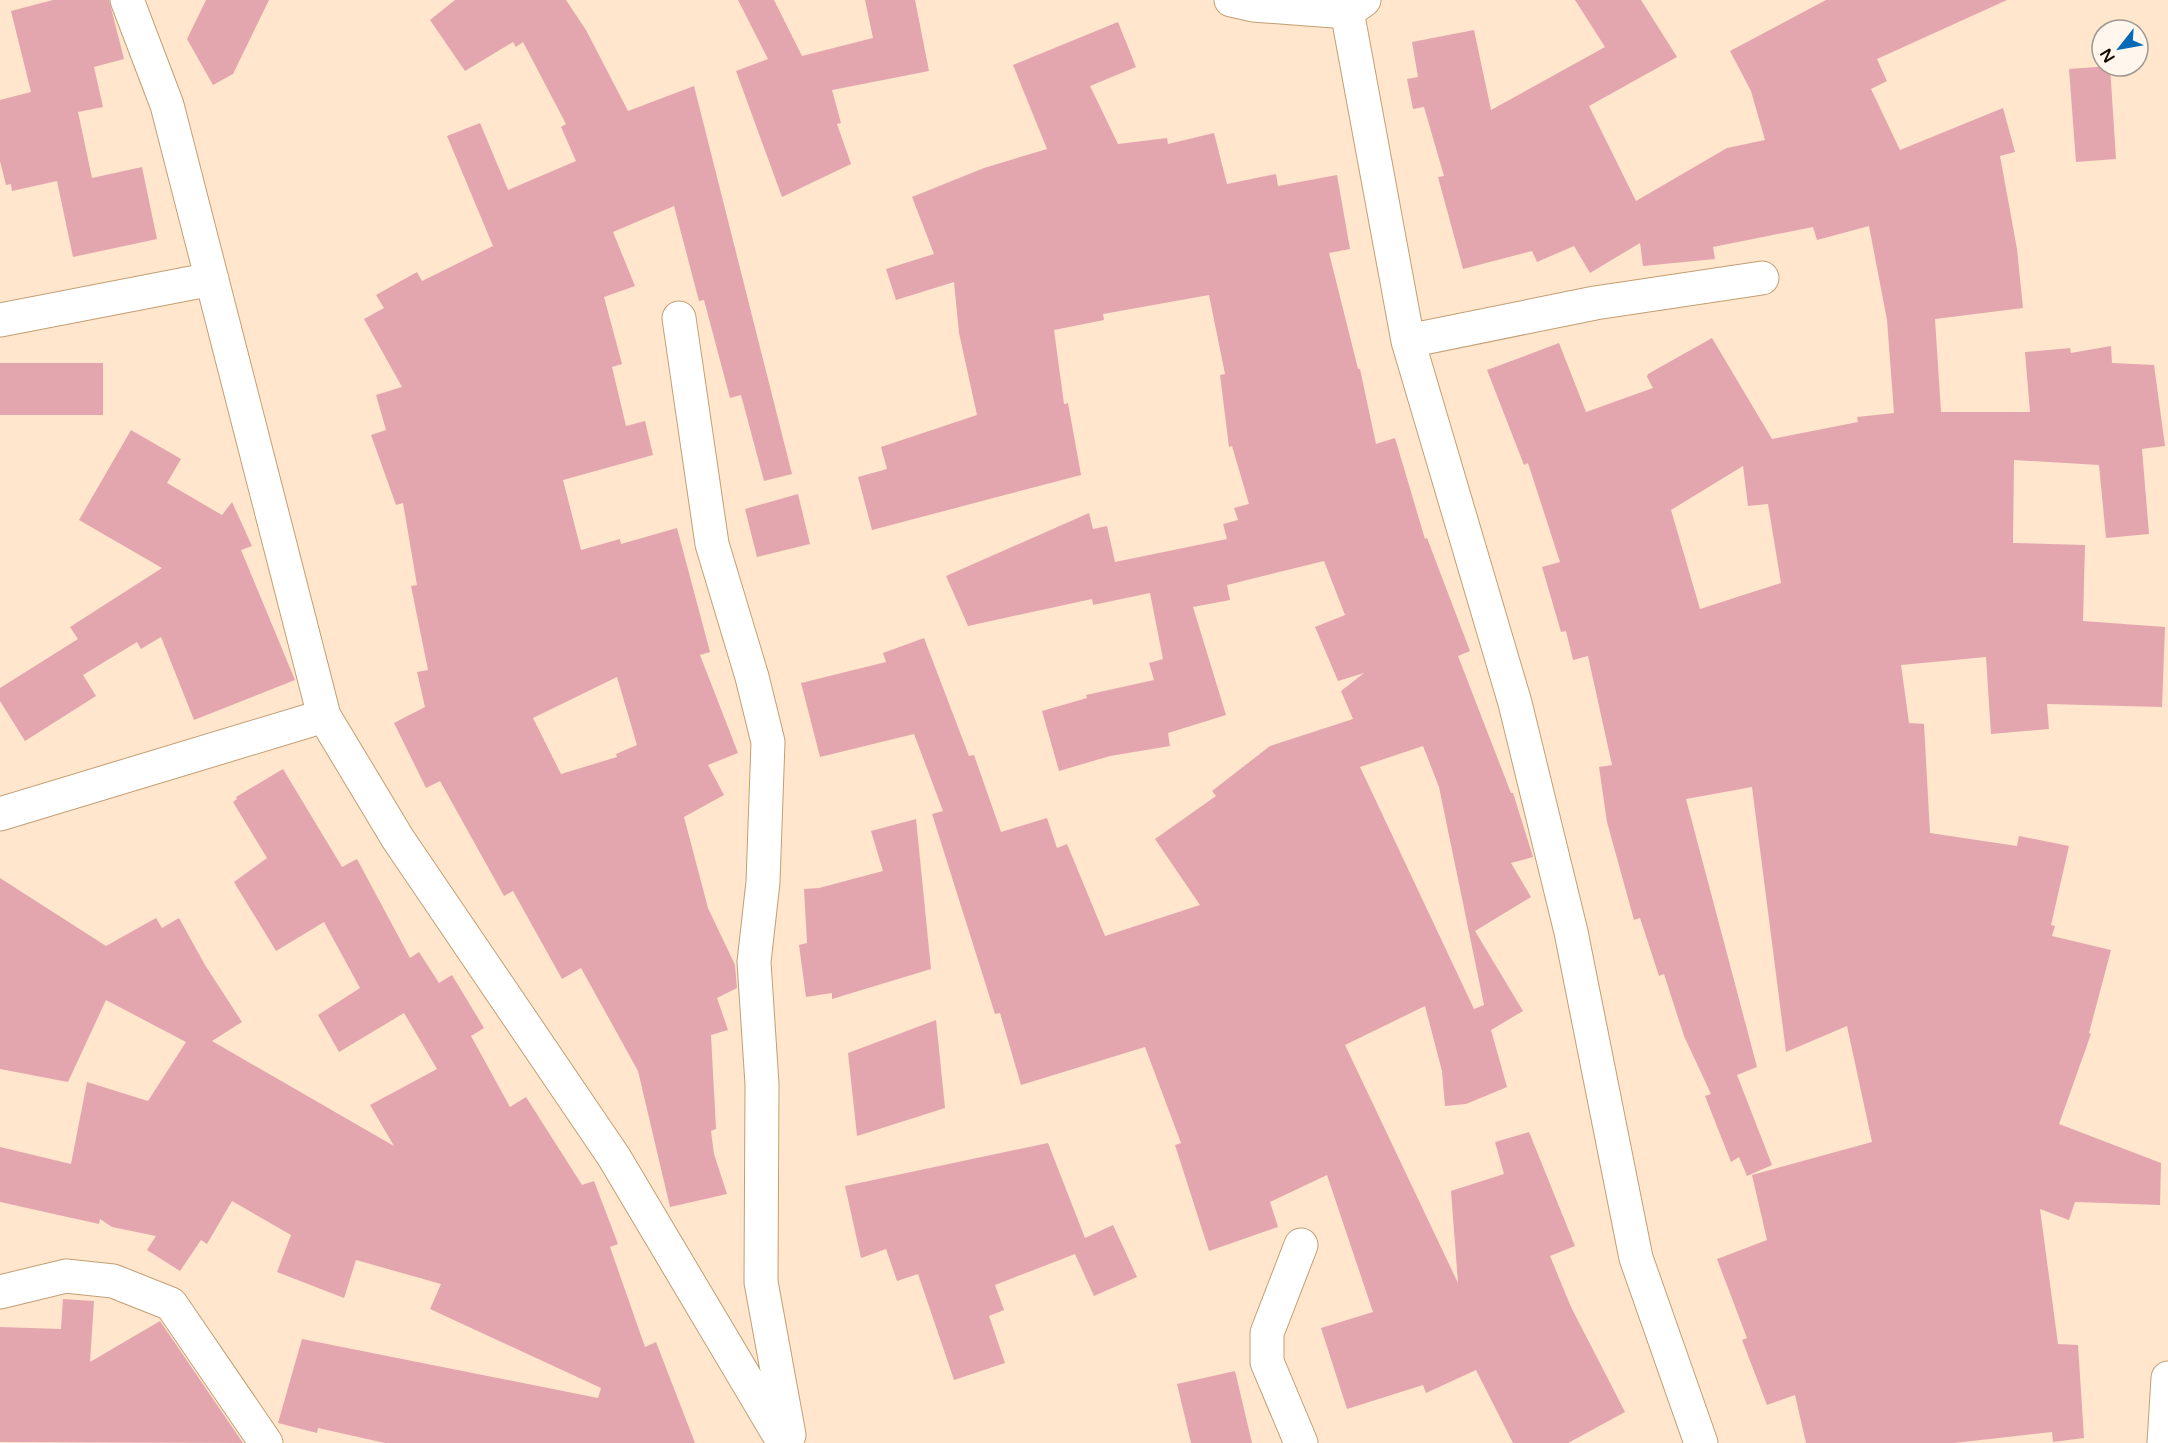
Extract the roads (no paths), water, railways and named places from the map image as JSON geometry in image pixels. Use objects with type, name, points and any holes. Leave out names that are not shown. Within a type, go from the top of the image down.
[{"type":"street","points":[[127,0],[167,105],[324,716],[398,839],[614,1157],[784,1443]]},
{"type":"street","points":[[1231,0],[1253,5],[1352,4],[1408,341],[1526,748],[1571,932],[1636,1258],[1701,1443]]},
{"type":"street","points":[[1408,341],[1595,303],[1762,278]]},
{"type":"street","points":[[0,320],[212,279]]},
{"type":"street","points":[[679,318],[712,544],[768,742],[763,882],[754,962],[762,1084],[761,1282],[790,1443]]},
{"type":"street","points":[[0,814],[324,716]]},
{"type":"street","points":[[1301,1245],[1267,1333],[1267,1362],[1301,1443]]},
{"type":"street","points":[[0,1292],[66,1276],[113,1281],[171,1304],[266,1443]]},
{"type":"street","points":[[2164,1443],[2168,1378]]}]
